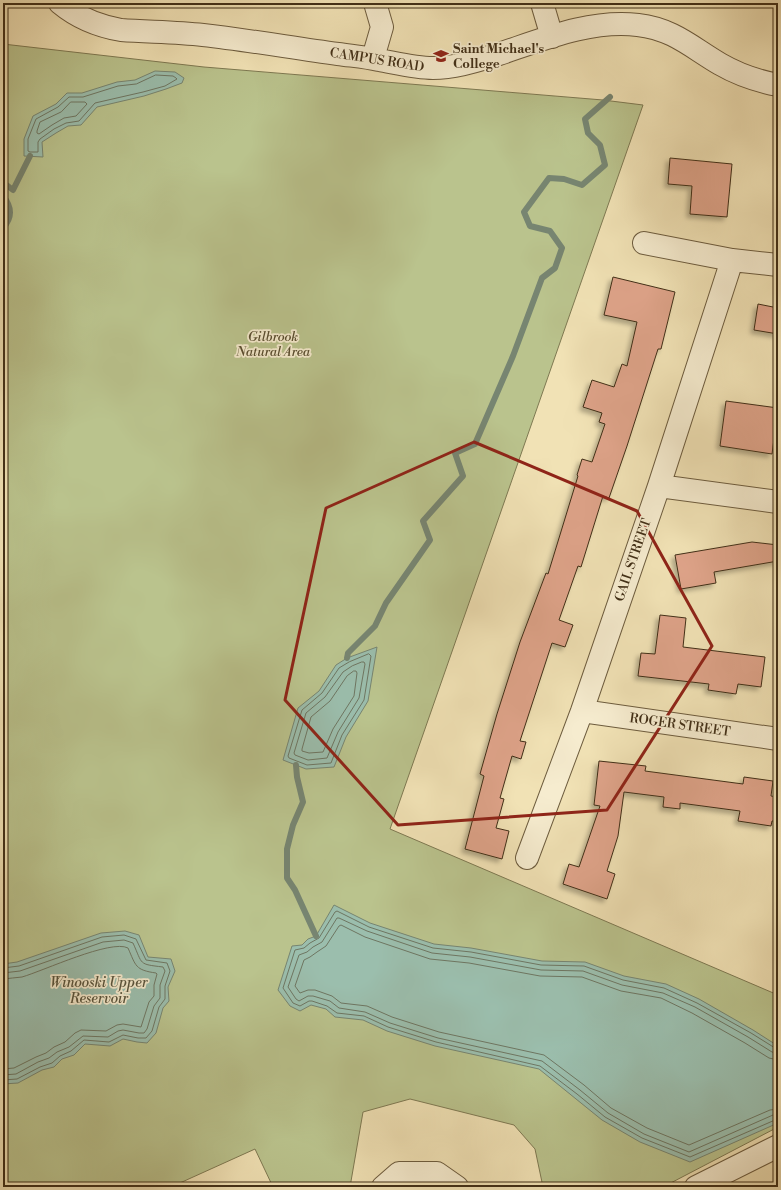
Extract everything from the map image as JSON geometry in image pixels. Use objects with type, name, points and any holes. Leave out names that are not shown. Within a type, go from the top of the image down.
[{"type":"street","name":"CAMPUS ROAD","points":[[60,3],[82,18],[110,28],[121,30],[202,35],[373,58],[416,67],[432,68],[450,67],[469,63],[592,26],[626,24],[656,28],[672,34],[732,71],[758,81],[778,85]]},
{"type":"street","points":[[373,58],[382,28],[375,3]]},
{"type":"street","points":[[542,3],[552,37]]},
{"type":"street","points":[[644,243],[732,260],[778,265]]},
{"type":"street","name":"GAIL STREET","points":[[527,858],[582,711],[659,486],[732,260]]},
{"type":"street","points":[[659,486],[778,502]]},
{"type":"street","name":"ROGER STREET","points":[[582,711],[778,739]]},
{"type":"street","points":[[696,1187],[778,1146]]},
{"type":"street","points":[[384,1187],[399,1173],[437,1173],[458,1187]]},
{"type":"highlighted area","points":[[474,442],[637,511],[712,646],[607,810],[398,825],[285,700],[326,508]]},
{"type":"green space","name":"Gilbrook Natural Area","points":[[3,44],[204,67],[603,100],[643,105],[390,829],[778,995],[778,1127],[663,1187],[543,1187],[535,1149],[514,1125],[410,1099],[363,1112],[350,1187],[273,1187],[255,1149],[171,1187],[3,1187]]},
{"type":"water","points":[[155,71],[175,72],[184,78],[182,83],[166,89],[144,96],[97,107],[81,125],[68,126],[42,142],[43,157],[24,156],[24,139],[33,116],[56,104],[67,93],[82,93],[117,82],[135,80]]},
{"type":"water","points":[[377,647],[368,701],[346,737],[334,767],[306,769],[283,760],[298,708],[319,691],[336,665],[347,658]]},
{"type":"water","points":[[334,905],[370,923],[434,944],[471,948],[542,961],[585,962],[624,976],[666,984],[699,999],[778,1046],[778,1123],[690,1162],[640,1142],[602,1120],[539,1069],[435,1046],[387,1031],[363,1020],[335,1017],[326,1009],[311,1005],[300,1011],[290,1006],[278,990],[292,946],[302,945],[308,939],[316,936]]},
{"type":"water","name":"Winooski Upper Reservoir","points":[[125,931],[139,935],[148,957],[171,959],[175,971],[168,987],[169,1001],[163,1008],[156,1033],[147,1043],[123,1039],[110,1046],[85,1044],[74,1055],[62,1059],[54,1067],[42,1070],[18,1083],[3,1084],[3,964],[17,962],[101,933]]},
{"type":"building","points":[[670,158],[732,164],[727,217],[690,214],[692,186],[668,184]]},
{"type":"building","points":[[613,277],[675,292],[661,349],[658,349],[609,498],[603,496],[581,567],[578,566],[559,620],[573,625],[565,647],[552,643],[520,741],[526,742],[521,759],[512,756],[500,798],[504,799],[496,828],[509,831],[502,859],[465,849],[484,776],[480,774],[520,642],[546,573],[548,574],[582,459],[592,462],[605,424],[599,422],[602,413],[583,407],[592,380],[614,387],[622,364],[627,366],[637,322],[604,315]]},
{"type":"building","points":[[758,304],[778,308],[778,334],[754,330]]},
{"type":"building","points":[[726,401],[778,408],[772,454],[720,446]]},
{"type":"building","points":[[752,542],[778,545],[778,561],[714,572],[716,583],[681,589],[675,555]]},
{"type":"building","points":[[660,615],[686,618],[683,647],[765,657],[761,687],[738,684],[736,694],[708,690],[709,684],[638,676],[641,653],[655,654]]},
{"type":"building","points":[[599,761],[646,766],[645,771],[743,784],[744,777],[773,781],[771,796],[778,797],[778,821],[772,821],[771,826],[738,821],[740,811],[680,803],[680,809],[663,807],[664,797],[624,792],[618,836],[607,871],[615,874],[607,899],[563,884],[569,864],[579,867],[600,806],[594,805]]},
{"type":"waterway","points":[[347,658],[348,653],[375,626],[386,603],[430,540],[423,521],[463,476],[455,453],[475,444],[513,356],[542,278],[555,268],[562,248],[550,231],[530,226],[524,212],[549,178],[564,179],[582,185],[605,165],[600,145],[588,133],[585,119],[610,97]]},
{"type":"waterway","points":[[3,185],[4,183],[13,190],[30,156]]},
{"type":"waterway","points":[[3,196],[10,208],[10,216],[3,228]]},
{"type":"waterway","points":[[296,765],[297,777],[303,802],[293,825],[287,849],[287,878],[295,890],[316,936]]},
{"type":"place","name":"Saint Michael's College","points":[[441,56]]}]
